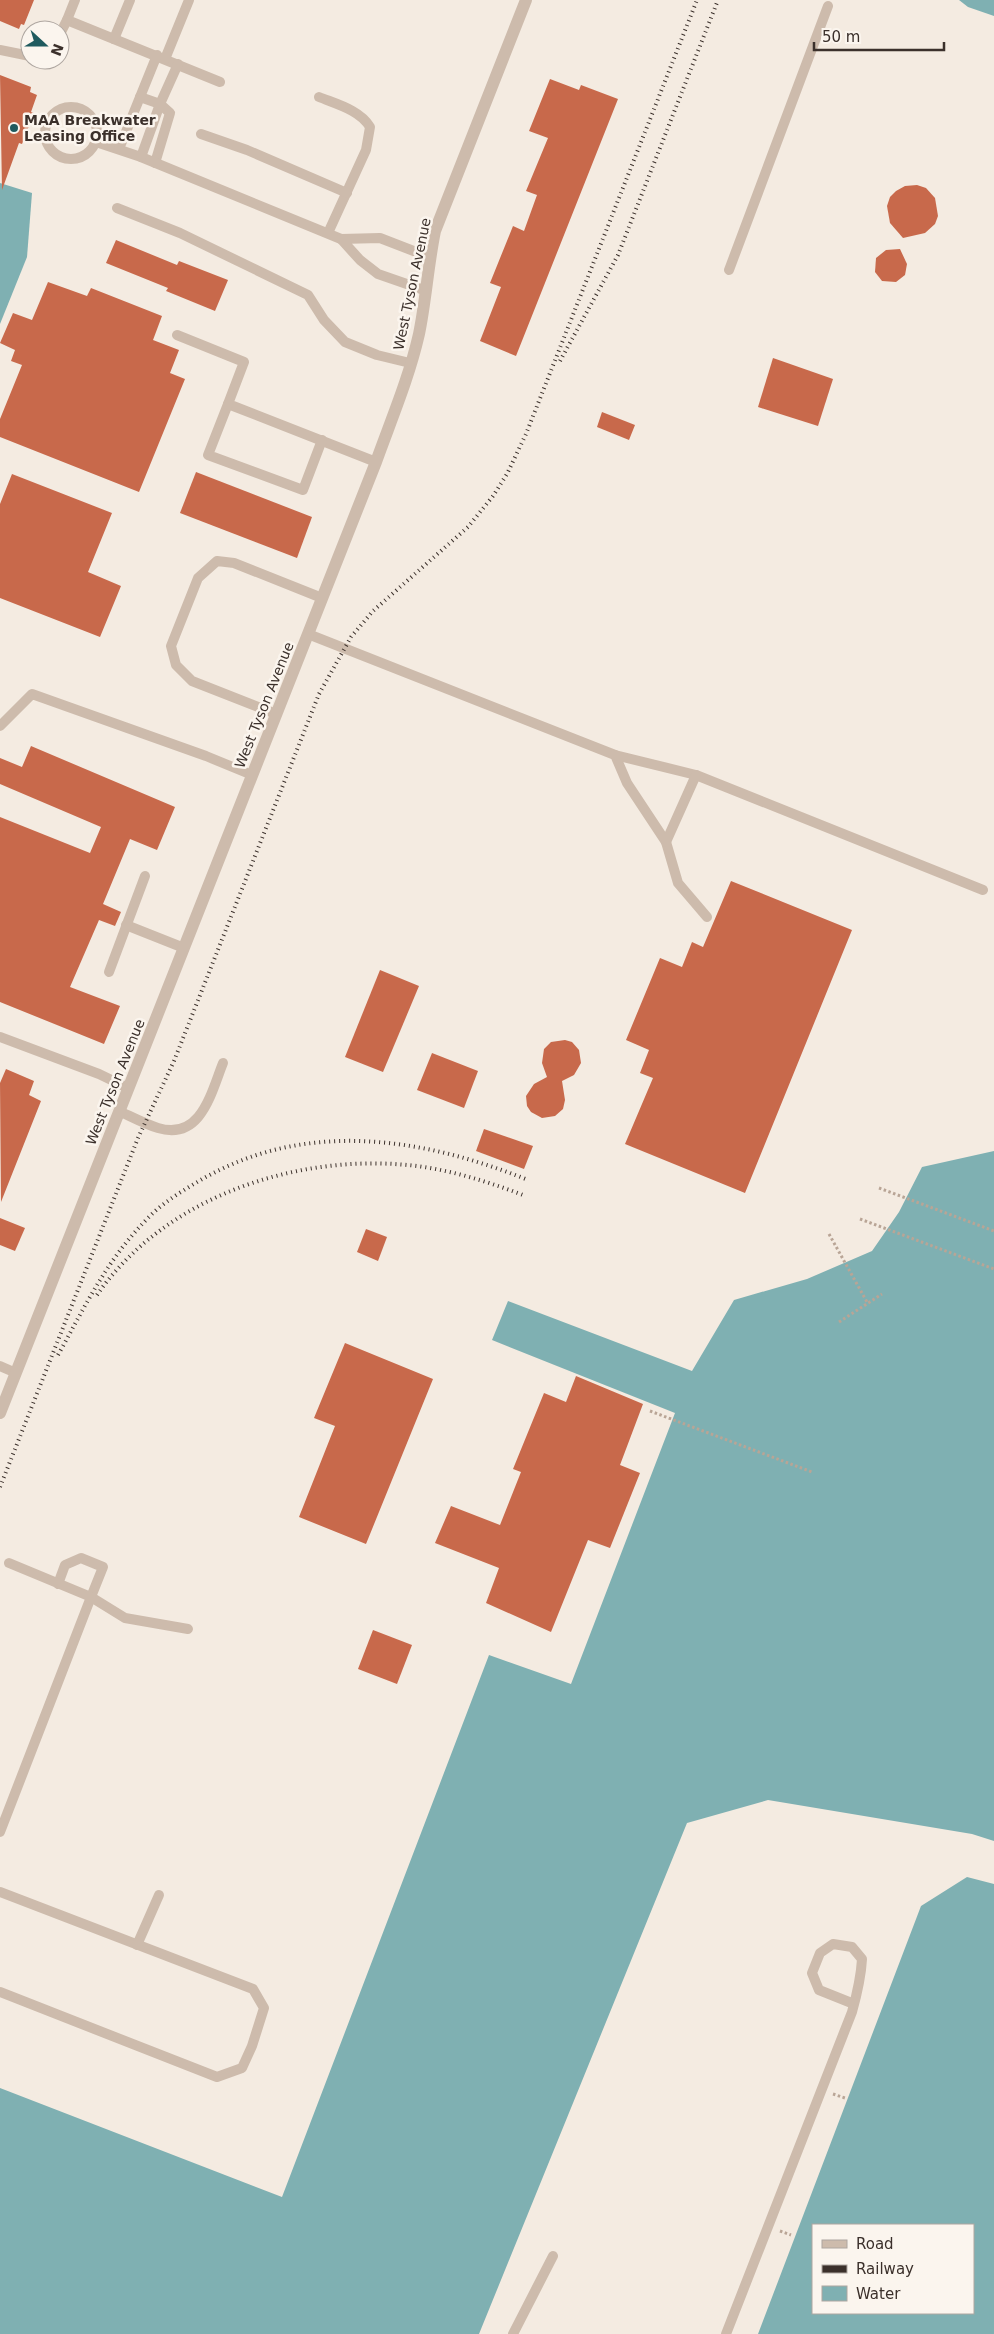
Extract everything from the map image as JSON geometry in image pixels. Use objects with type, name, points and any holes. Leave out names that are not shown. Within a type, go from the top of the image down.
[{"type":"street","name":"West Tyson Avenue","points":[[0,1413],[376,462],[419,334],[429,257],[438,224],[526,0]]},
{"type":"lane","points":[[68,20],[75,0]]},
{"type":"lane","points":[[114,38],[130,0]]},
{"type":"lane","points":[[119,149],[140,97],[189,0]]},
{"type":"lane","points":[[729,270],[828,6]]},
{"type":"lane","points":[[70,21],[220,82]]},
{"type":"lane","points":[[0,50],[20,54]]},
{"type":"lane","points":[[141,157],[160,104],[178,64]]},
{"type":"lane","points":[[140,97],[160,104],[170,113],[155,163]]},
{"type":"lane","points":[[319,97],[352,111],[365,119],[370,127],[366,150],[328,233]]},
{"type":"lane","points":[[71,107],[79,108],[87,112],[96,126],[96,142],[84,156],[68,159],[52,151],[45,136],[46,127],[55,113],[71,107]]},
{"type":"lane","points":[[201,134],[264,158],[346,193]]},
{"type":"lane","points":[[96,142],[141,157],[341,238],[380,238],[429,257]]},
{"type":"lane","points":[[117,208],[180,233],[308,294],[324,320],[345,342],[377,355],[410,364]]},
{"type":"lane","points":[[341,238],[360,260],[378,274],[424,290]]},
{"type":"lane","points":[[177,336],[244,362],[208,455],[303,490],[322,440]]},
{"type":"lane","points":[[228,404],[376,462]]},
{"type":"lane","points":[[276,714],[192,681],[176,665],[172,646],[198,578],[216,560],[234,562],[322,598]]},
{"type":"lane","points":[[308,634],[615,755],[696,775],[984,890]]},
{"type":"lane","points":[[0,726],[32,694],[206,756],[252,775]]},
{"type":"lane","points":[[615,755],[627,783],[666,842],[678,883],[707,917]]},
{"type":"lane","points":[[666,842],[696,775]]},
{"type":"lane","points":[[109,972],[145,876]]},
{"type":"lane","points":[[126,925],[184,948]]},
{"type":"lane","points":[[0,1037],[99,1074],[128,1088]]},
{"type":"lane","points":[[119,1111],[159,1128],[174,1130],[188,1127],[202,1115],[223,1063]]},
{"type":"lane","points":[[0,1366],[16,1373]]},
{"type":"lane","points":[[0,1832],[103,1566],[81,1558],[66,1565],[58,1584]]},
{"type":"lane","points":[[9,1563],[91,1597],[125,1618],[188,1629]]},
{"type":"lane","points":[[0,1892],[253,1989],[264,2008],[252,2046],[242,2068],[217,2076],[0,1992]]},
{"type":"lane","points":[[137,1945],[159,1895]]},
{"type":"lane","points":[[726,2334],[854,2004],[860,1982],[862,1959],[852,1947],[833,1944],[820,1953],[812,1973],[820,1990],[854,2004]]},
{"type":"lane","points":[[513,2334],[553,2256]]},
{"type":"path","points":[[879,1188],[994,1231]]},
{"type":"path","points":[[860,1219],[994,1269]]},
{"type":"path","points":[[829,1234],[867,1302]]},
{"type":"path","points":[[839,1322],[882,1294]]},
{"type":"path","points":[[650,1411],[812,1472]]},
{"type":"water","points":[[959,0],[994,0],[994,16],[968,7]]},
{"type":"water","points":[[0,183],[32,193],[27,257],[0,324]]},
{"type":"water","points":[[994,1151],[994,1841],[972,1834],[768,1800],[687,1823],[479,2334],[0,2334],[0,2088],[282,2197],[489,1655],[571,1684],[675,1413],[492,1340],[508,1301],[692,1371],[734,1300],[807,1279],[872,1251],[899,1212],[922,1167]]},
{"type":"water","points":[[967,1877],[994,1884],[994,2334],[758,2334],[921,1906]]},
{"type":"building","points":[[0,0],[34,0],[26,20],[20,20],[19,29],[0,21]]},
{"type":"building","name":"MAA Breakwater Leasing Office","points":[[0,75],[31,87],[30,92],[37,95],[31,112],[34,113],[22,144],[19,143],[2,190]]},
{"type":"building","points":[[550,79],[579,90],[581,85],[618,99],[516,356],[480,341],[501,287],[490,283],[513,226],[524,231],[537,195],[526,191],[548,138],[529,131]]},
{"type":"building","points":[[917,185],[926,188],[935,198],[938,216],[935,224],[925,233],[903,238],[890,223],[887,206],[890,197],[896,191],[905,186]]},
{"type":"building","points":[[116,240],[177,265],[179,261],[228,280],[215,311],[166,291],[168,288],[106,263]]},
{"type":"building","points":[[900,249],[907,264],[905,275],[896,282],[882,281],[875,272],[876,258],[886,250]]},
{"type":"building","points":[[48,282],[87,296],[91,288],[162,316],[153,340],[179,350],[170,373],[185,379],[139,492],[0,437],[0,419],[22,365],[11,361],[15,350],[0,343],[13,313],[32,320]]},
{"type":"building","points":[[773,358],[833,379],[818,426],[758,407]]},
{"type":"building","points":[[602,412],[635,425],[629,440],[597,427]]},
{"type":"building","points":[[196,472],[312,517],[297,558],[180,513]]},
{"type":"building","points":[[12,474],[112,513],[88,572],[121,586],[100,637],[0,598],[0,504]]},
{"type":"building","points":[[31,746],[175,807],[157,850],[130,839],[103,904],[121,912],[115,926],[99,920],[70,987],[120,1006],[104,1044],[0,1002],[0,817],[90,853],[101,827],[0,784],[0,758],[22,767]]},
{"type":"building","points":[[731,881],[852,930],[745,1193],[625,1144],[653,1078],[640,1073],[649,1050],[626,1040],[660,958],[682,967],[692,942],[703,947]]},
{"type":"building","points":[[380,970],[419,986],[383,1072],[345,1057]]},
{"type":"building","points":[[565,1040],[572,1042],[579,1050],[581,1063],[574,1075],[562,1081],[565,1100],[563,1109],[555,1116],[542,1118],[531,1112],[527,1106],[526,1096],[534,1084],[547,1077],[542,1063],[544,1049],[551,1042]]},
{"type":"building","points":[[432,1053],[478,1071],[464,1108],[417,1090]]},
{"type":"building","points":[[6,1069],[34,1081],[29,1095],[41,1101],[1,1202],[0,1083]]},
{"type":"building","points":[[484,1129],[533,1146],[524,1169],[476,1151]]},
{"type":"building","points":[[0,1218],[25,1228],[15,1251],[0,1245]]},
{"type":"building","points":[[366,1229],[387,1237],[378,1261],[357,1252]]},
{"type":"building","points":[[345,1343],[433,1379],[366,1544],[299,1517],[335,1426],[314,1418]]},
{"type":"building","points":[[576,1376],[643,1404],[620,1465],[640,1473],[610,1548],[588,1540],[551,1632],[486,1603],[499,1568],[435,1543],[451,1506],[500,1525],[521,1472],[513,1469],[544,1393],[566,1402]]},
{"type":"building","points":[[373,1630],[412,1645],[397,1684],[358,1669]]},
{"type":"railway","points":[[0,1487],[138,1138],[174,1061],[319,694],[351,637],[373,611],[468,527],[493,496],[507,474],[526,434],[697,0]]},
{"type":"railway","points":[[560,361],[618,255],[718,0]]},
{"type":"railway","points":[[58,1355],[99,1282],[135,1232],[167,1201],[199,1181],[239,1161],[280,1149],[321,1142],[363,1141],[405,1145],[446,1153],[528,1180]]},
{"type":"railway","points":[[97,1295],[126,1260],[160,1231],[198,1207],[239,1188],[283,1174],[327,1166],[372,1163],[417,1166],[471,1178],[523,1195]]},
{"type":"place","name":"MAA Breakwater Leasing Office","points":[[14,128]]}]
